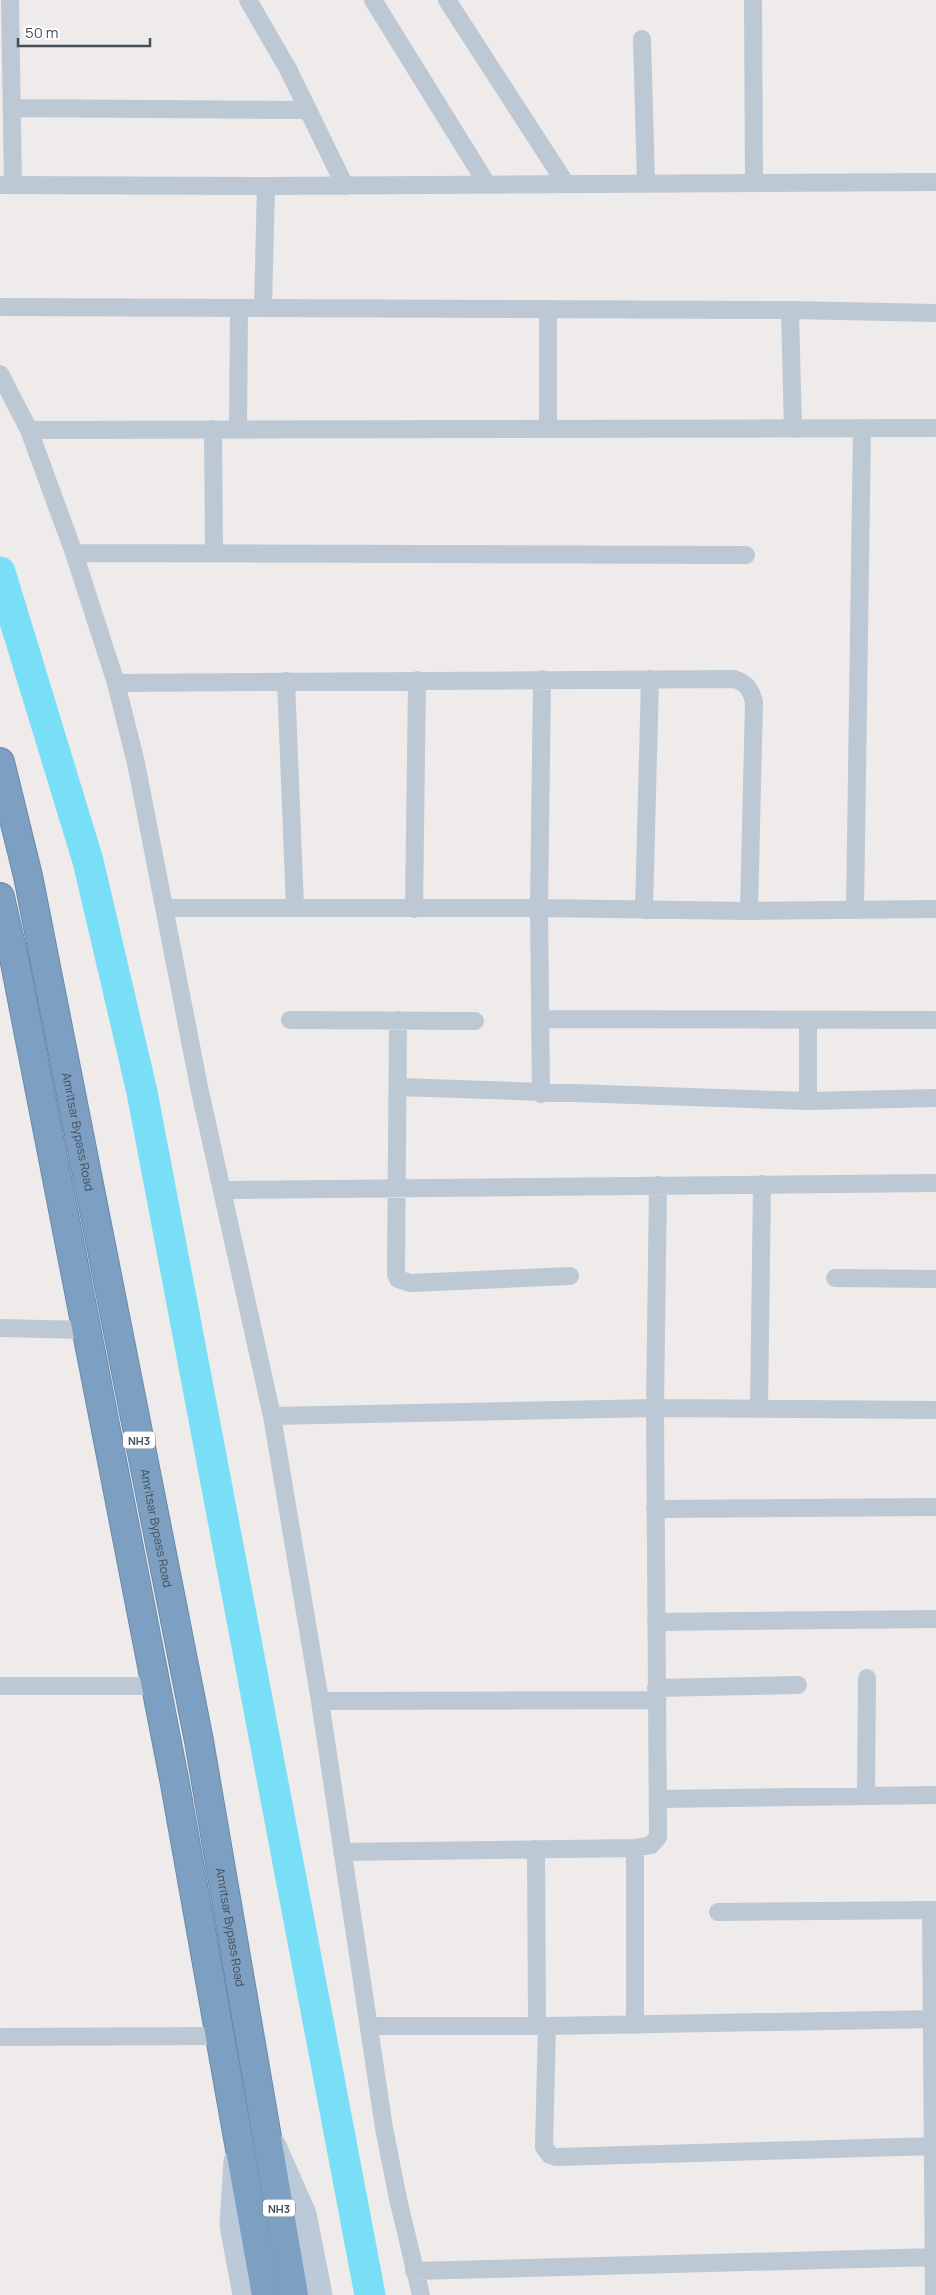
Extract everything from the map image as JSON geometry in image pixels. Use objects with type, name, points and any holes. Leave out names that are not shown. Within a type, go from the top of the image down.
[{"type":"highway","name":"Amritsar Bypass Road","points":[[0,762],[28,876],[197,1731],[251,2125]]},
{"type":"highway","name":"NH3","points":[[0,897],[156,1686],[219,2036],[251,2125],[294,2295]]},
{"type":"highway","name":"NH3","points":[[251,2125],[266,2295]]},
{"type":"street","points":[[10,0],[12,108],[6,185],[345,186],[936,182]]},
{"type":"street","points":[[248,0],[288,70],[345,186]]},
{"type":"street","points":[[373,0],[486,184]]},
{"type":"street","points":[[447,0],[566,184]]},
{"type":"street","points":[[753,0],[754,183]]},
{"type":"street","points":[[642,39],[646,183]]},
{"type":"street","points":[[12,108],[308,110]]},
{"type":"street","points":[[264,308],[266,186]]},
{"type":"street","points":[[0,307],[548,308],[936,313]]},
{"type":"street","points":[[238,430],[239,308]]},
{"type":"street","points":[[548,308],[548,429]]},
{"type":"street","points":[[790,310],[793,429]]},
{"type":"street","points":[[0,374],[29,430],[74,553],[116,683],[136,764],[198,1087],[272,1416],[320,1701],[384,2128],[414,2271],[421,2295]]},
{"type":"street","points":[[855,910],[862,428]]},
{"type":"street","points":[[29,430],[936,428]]},
{"type":"street","points":[[213,429],[214,553]]},
{"type":"street","points":[[74,553],[746,555]]},
{"type":"street","points":[[116,683],[542,679],[734,679],[742,681],[752,693],[754,702],[749,911]]},
{"type":"street","points":[[541,1094],[542,1019],[539,908],[542,679]]},
{"type":"street","points":[[644,910],[650,679]]},
{"type":"street","points":[[414,909],[417,680]]},
{"type":"street","points":[[286,681],[294,907]]},
{"type":"street","points":[[165,908],[539,908],[749,911],[936,909]]},
{"type":"street","points":[[542,1019],[936,1020]]},
{"type":"street","points":[[290,1020],[475,1021]]},
{"type":"street","points":[[398,1020],[399,1087],[396,1274],[401,1282],[410,1284],[570,1276]]},
{"type":"street","points":[[808,1020],[808,1101]]},
{"type":"street","points":[[399,1087],[541,1094],[808,1101],[936,1098]]},
{"type":"street","points":[[759,1409],[762,1184]]},
{"type":"street","points":[[222,1190],[397,1187],[936,1184]]},
{"type":"street","points":[[342,1852],[635,1848],[651,1844],[658,1837],[654,1408],[658,1185]]},
{"type":"street","points":[[836,1278],[936,1279]]},
{"type":"street","points":[[0,1328],[86,1330]]},
{"type":"street","points":[[272,1416],[654,1408],[936,1410]]},
{"type":"street","points":[[655,1509],[936,1508]]},
{"type":"street","points":[[656,1622],[936,1618]]},
{"type":"street","points":[[866,1796],[867,1678]]},
{"type":"street","points":[[320,1701],[656,1694],[798,1685]]},
{"type":"street","points":[[0,1686],[156,1686]]},
{"type":"street","points":[[658,1799],[936,1795]]},
{"type":"street","points":[[635,1848],[635,2024]]},
{"type":"street","points":[[536,1849],[544,2148],[550,2155],[556,2157],[935,2146]]},
{"type":"street","points":[[718,1912],[934,1910],[934,2295]]},
{"type":"street","points":[[370,2026],[542,2026],[935,2019]]},
{"type":"street","points":[[0,2037],[219,2036]]},
{"type":"street","points":[[245,2295],[232,2225],[251,2125]]},
{"type":"street","points":[[251,2125],[304,2214],[320,2295]]},
{"type":"street","points":[[414,2271],[935,2249]]},
{"type":"waterway","points":[[0,572],[88,861],[142,1092],[370,2295]]}]
